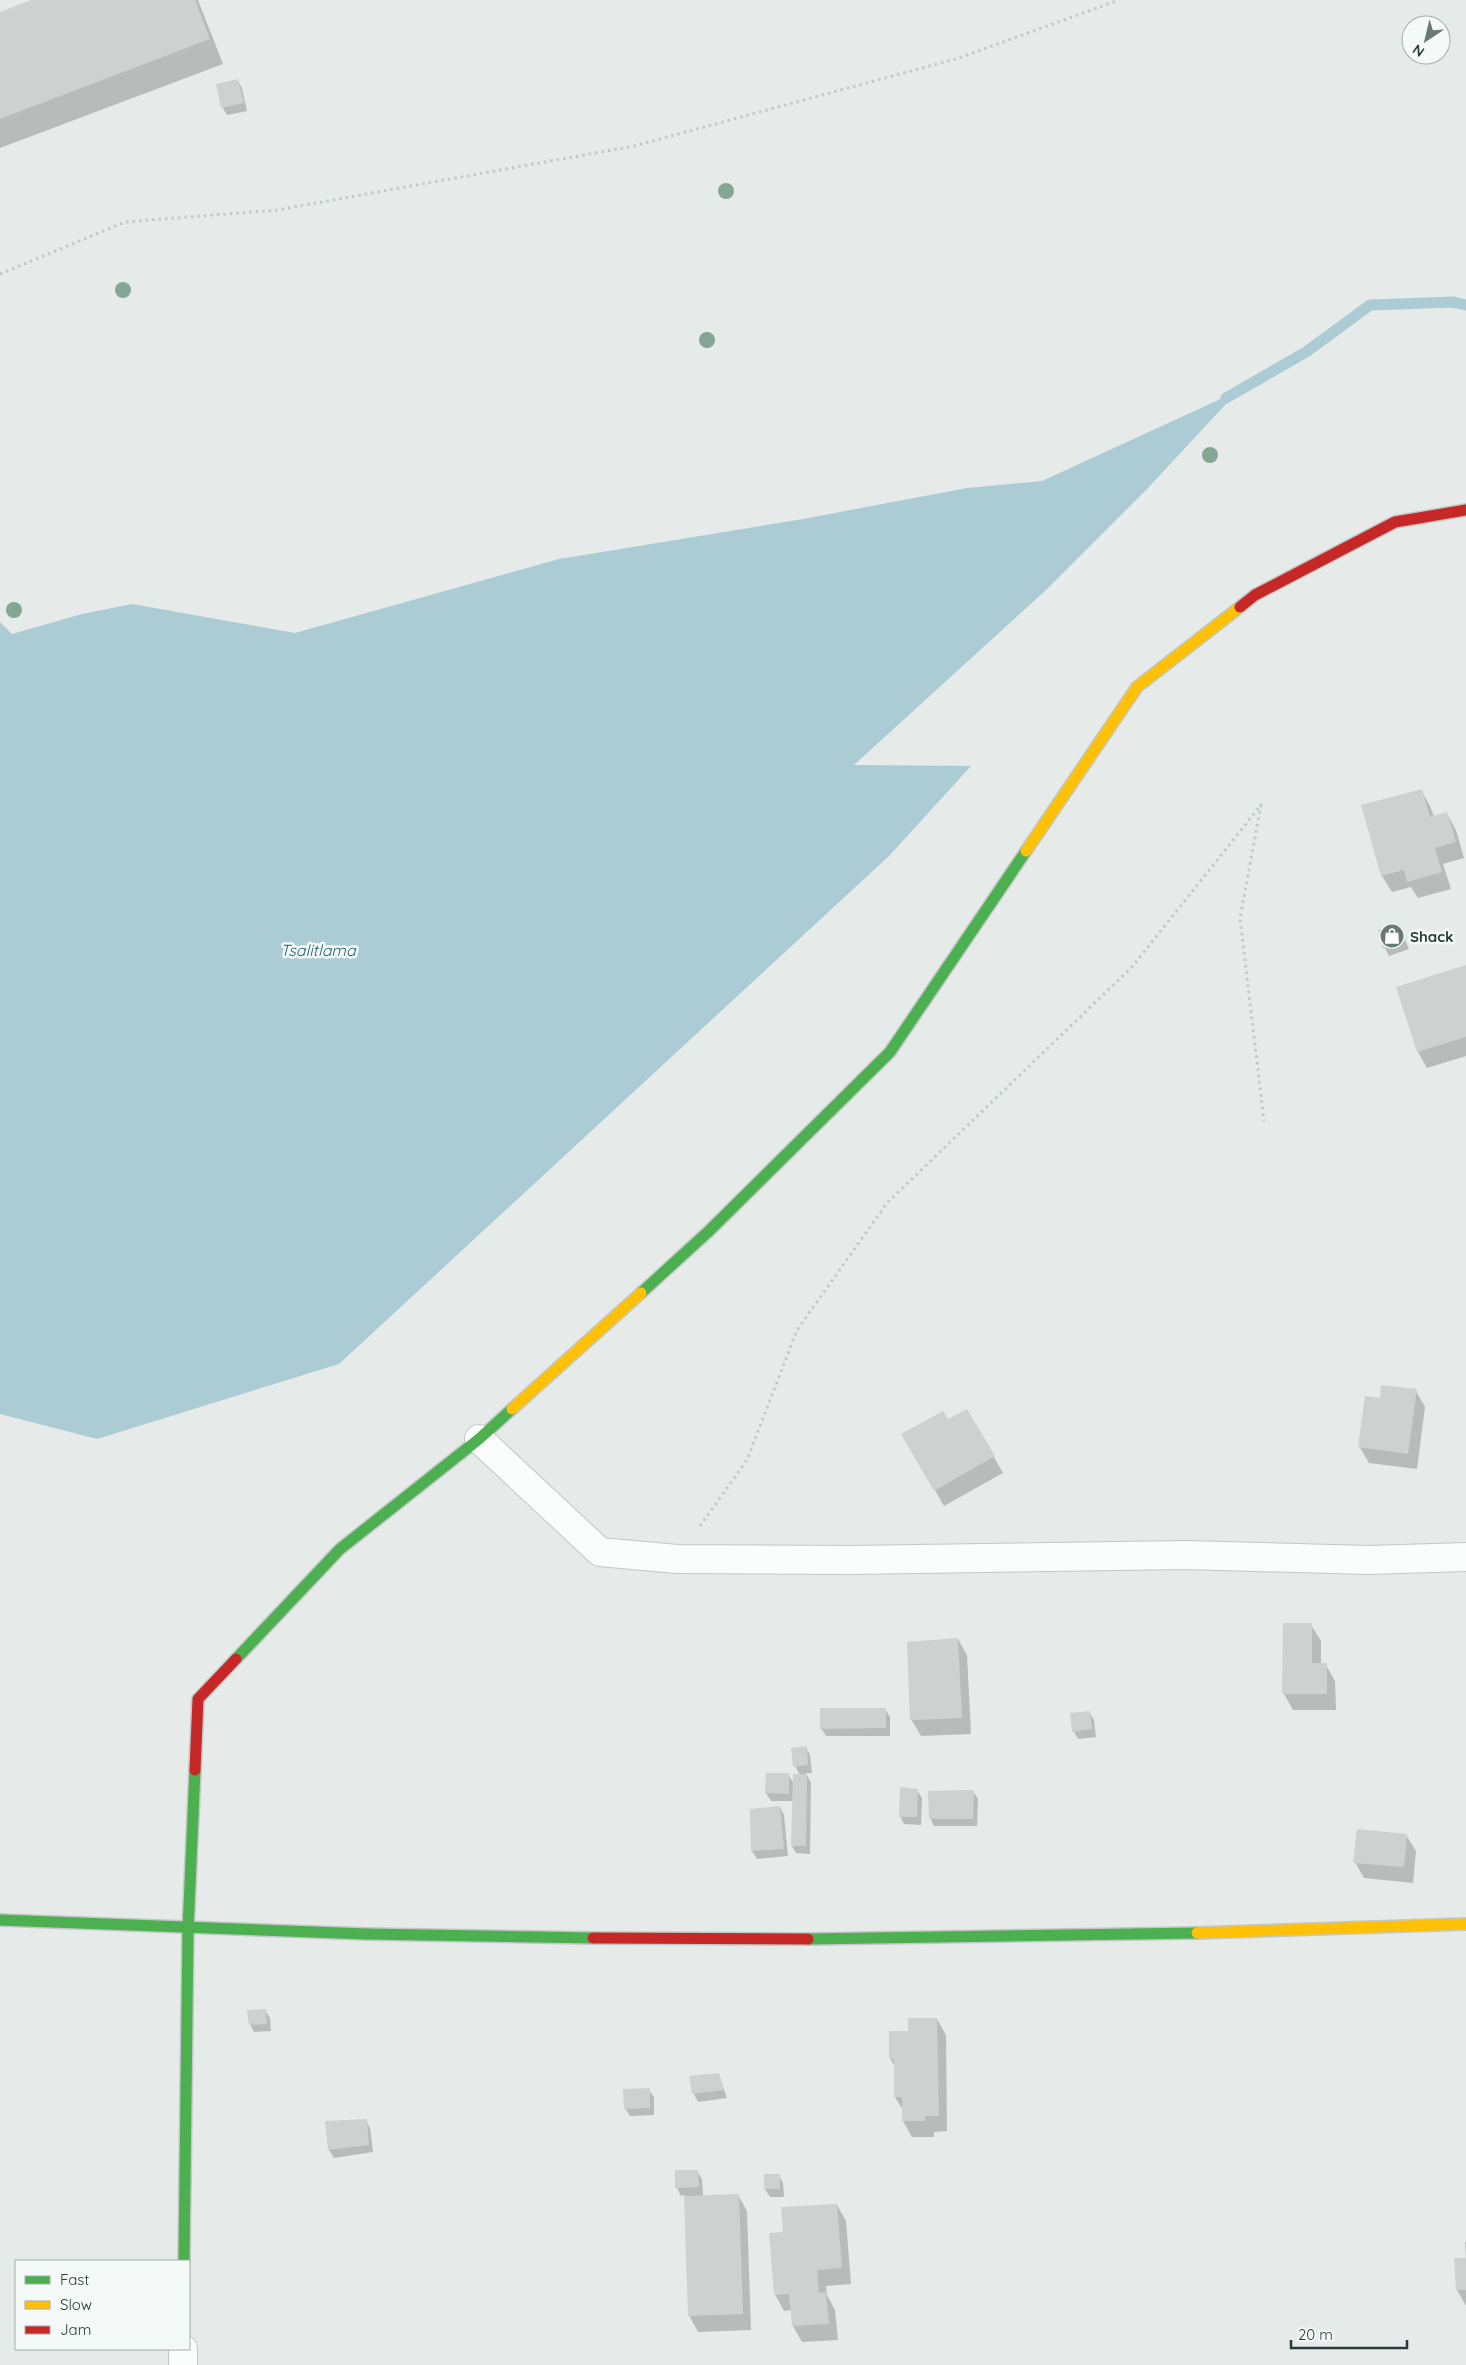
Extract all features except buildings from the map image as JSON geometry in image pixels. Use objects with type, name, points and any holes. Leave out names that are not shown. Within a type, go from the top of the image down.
[{"type":"street","points":[[184,2260],[188,1930],[198,1699],[340,1549],[479,1438],[708,1231],[890,1052],[1138,687],[1255,596],[1395,522],[1466,510]]},
{"type":"street","points":[[479,1438],[600,1552],[676,1559],[850,1560],[1185,1555],[1368,1560],[1466,1557]]},
{"type":"street","points":[[0,1920],[188,1930],[752,1940],[1328,1930],[1466,1924]]},
{"type":"street","points":[[183,2350],[183,2365]]},
{"type":"path","points":[[0,274],[125,222],[277,210],[634,146],[959,58],[1119,0]]},
{"type":"path","points":[[676,1559],[747,1460],[797,1330],[887,1203],[1132,967],[1261,804],[1240,918],[1264,1122]]},
{"type":"water","name":"Tsalitlama","points":[[1238,391],[1147,489],[1046,590],[854,765],[971,766],[889,856],[339,1364],[97,1439],[0,1414],[0,622],[12,634],[82,614],[132,604],[295,633],[559,559],[803,519],[967,488],[1042,481]]},
{"type":"waterway","points":[[1226,398],[1306,352],[1370,305],[1453,302],[1466,305]]},
{"type":"traffic: fast","points":[[641,1293],[709,1231],[890,1052],[1026,851]]},
{"type":"traffic: fast","points":[[236,1659],[340,1549],[479,1439],[512,1409]]},
{"type":"traffic: fast","points":[[184,2260],[188,1930],[195,1770]]},
{"type":"traffic: fast","points":[[0,1920],[366,1934],[593,1938]]},
{"type":"traffic: fast","points":[[808,1939],[1197,1933]]},
{"type":"traffic: slow","points":[[1026,851],[1137,687],[1240,607]]},
{"type":"traffic: slow","points":[[512,1409],[641,1293]]},
{"type":"traffic: slow","points":[[1197,1933],[1466,1924]]},
{"type":"traffic: jam","points":[[1240,607],[1255,595],[1395,522],[1466,510]]},
{"type":"traffic: jam","points":[[195,1770],[198,1699],[236,1659]]},
{"type":"traffic: jam","points":[[593,1938],[808,1939]]},
{"type":"place","name":"Shack","points":[[1392,936]]}]
